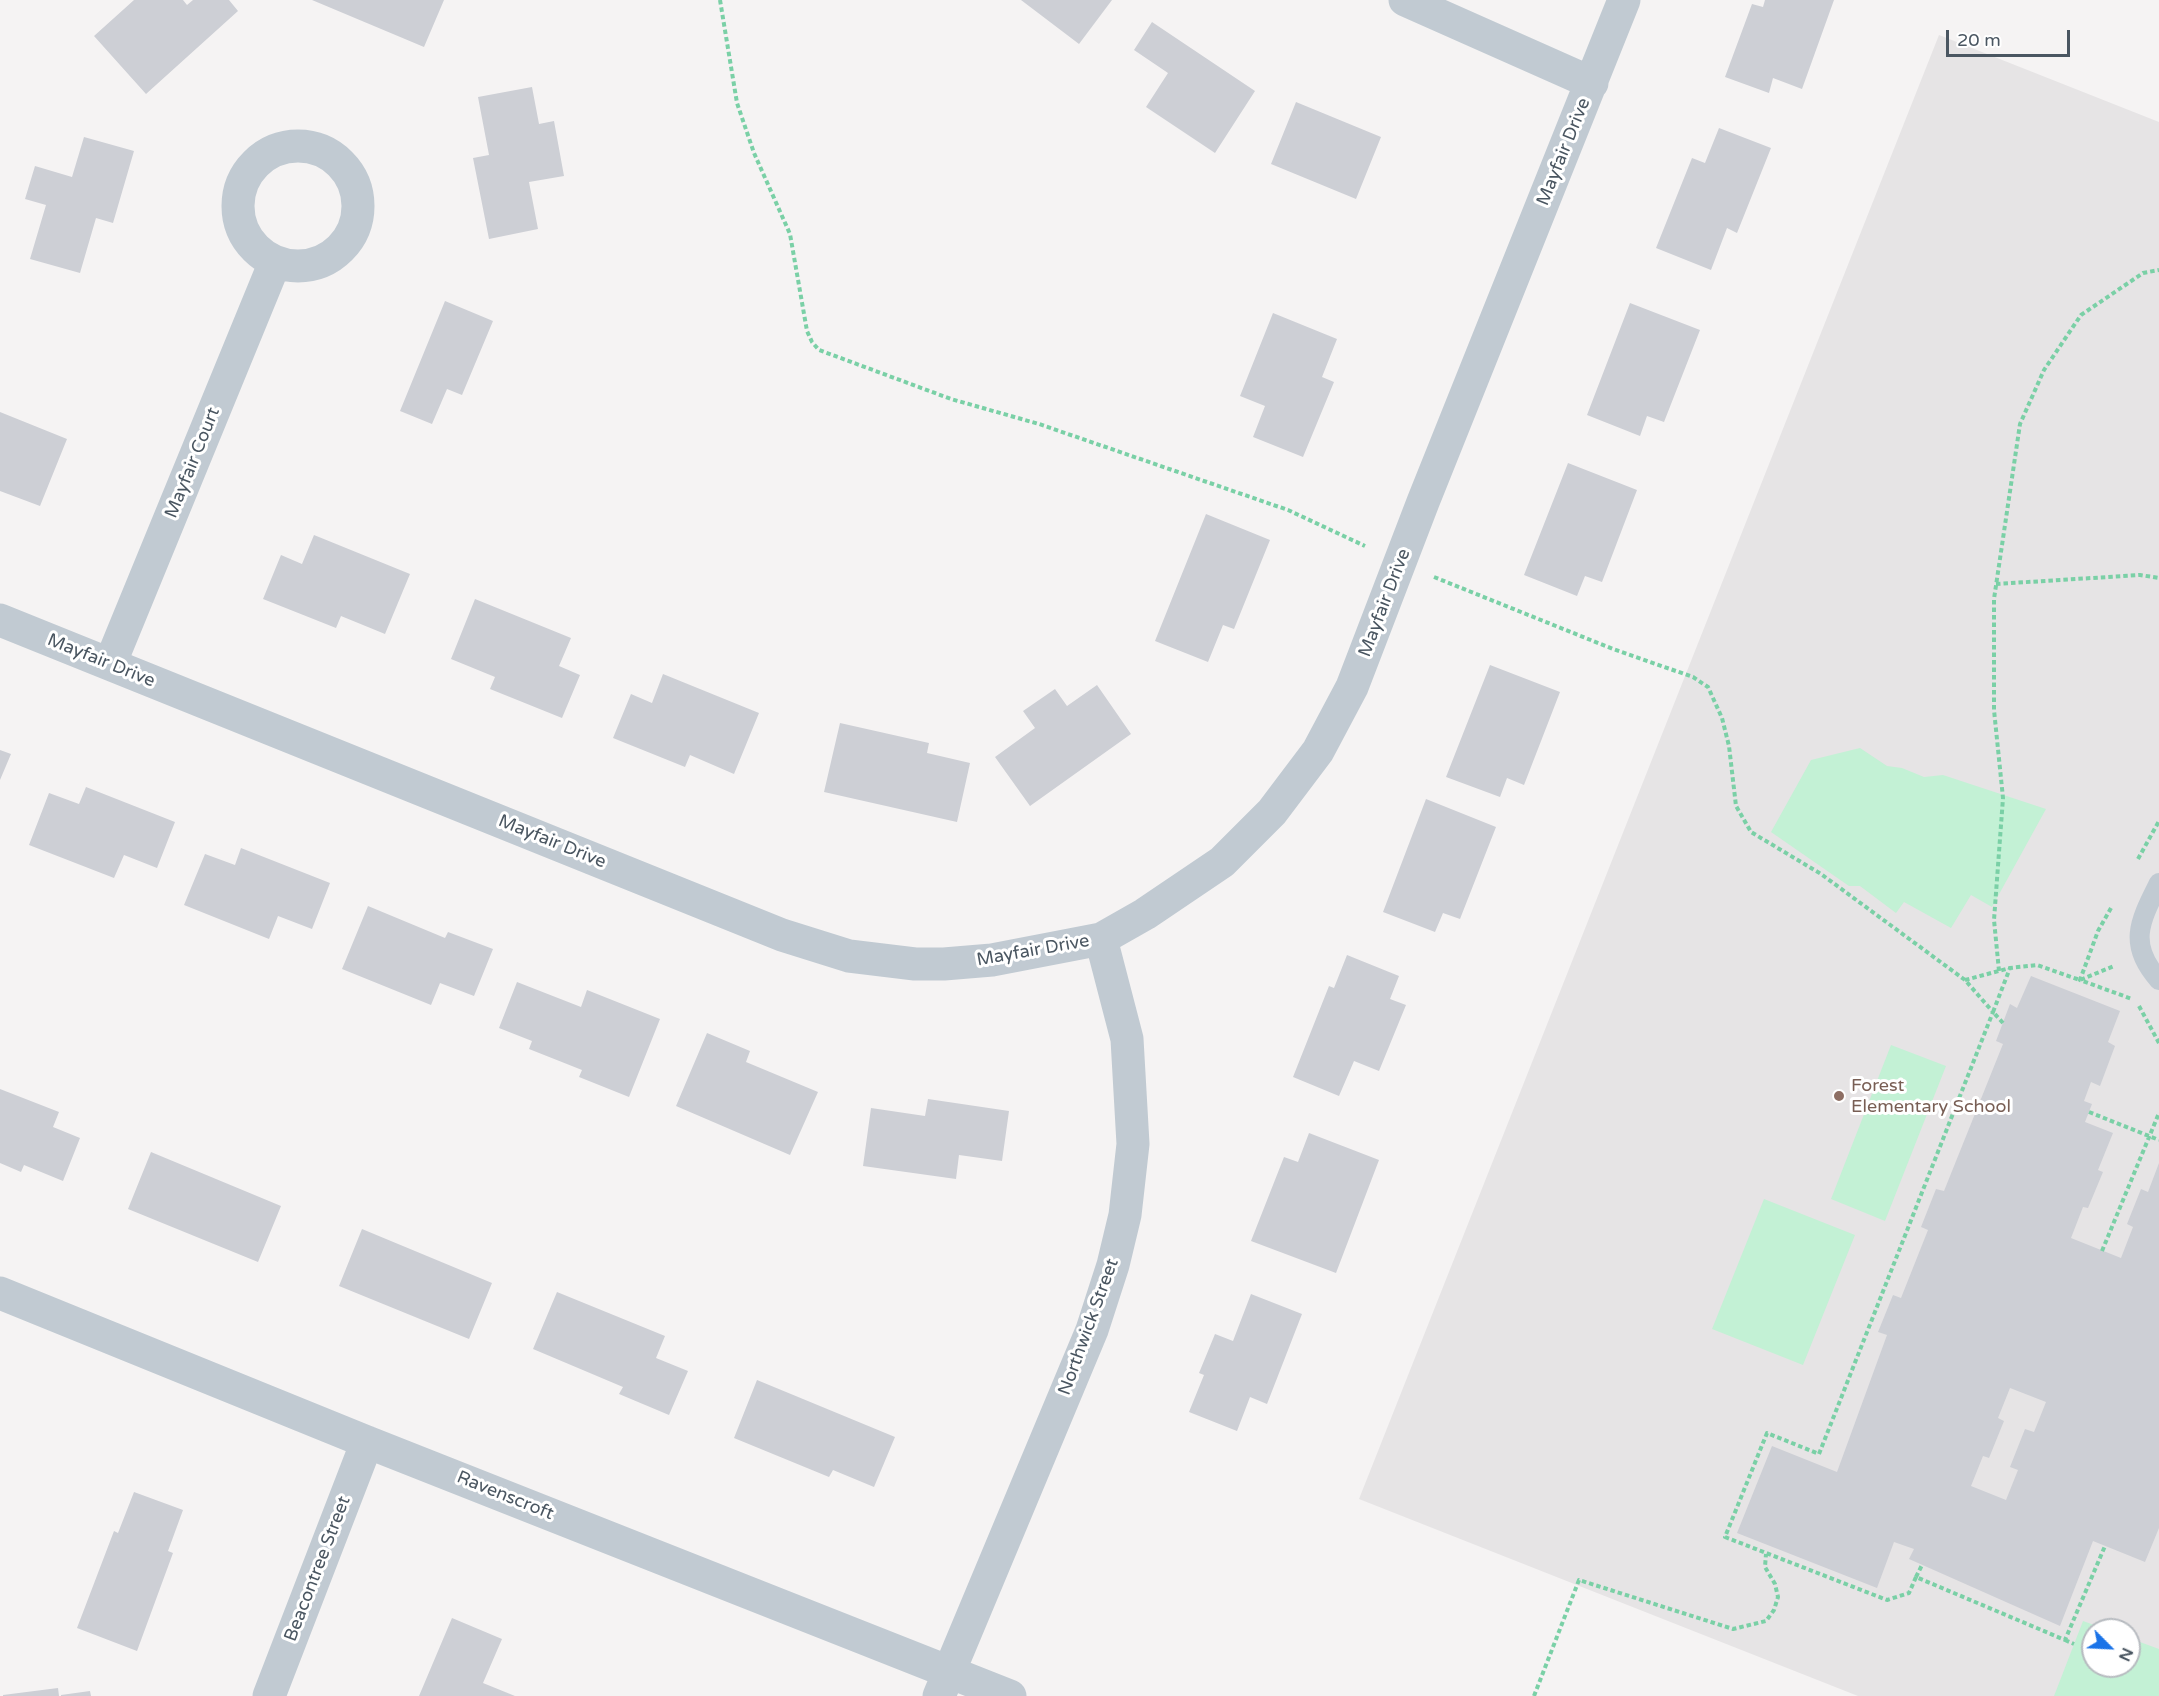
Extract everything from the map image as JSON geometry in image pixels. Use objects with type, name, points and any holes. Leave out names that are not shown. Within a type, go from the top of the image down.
[{"type":"street","points":[[1405,0],[1592,83]]},
{"type":"street","name":"Mayfair Drive","points":[[0,620],[782,935],[849,956],[887,962],[944,964],[992,960],[1101,939],[1145,914],[1222,862],[1272,812],[1318,751],[1352,687],[1423,502],[1624,0]]},
{"type":"street","name":"Mayfair Court","points":[[111,664],[275,262]]},
{"type":"street","name":"Northwick Street","points":[[944,1684],[1092,1330],[1113,1265],[1125,1215],[1133,1144],[1127,1039],[1101,939]]},
{"type":"street","name":"Ravenscroft","points":[[0,1293],[367,1442],[944,1684],[1010,1696]]},
{"type":"street","name":"Beacontree Street","points":[[269,1696],[367,1442]]},
{"type":"lane","points":[[2159,883],[2141,920],[2139,935],[2142,955],[2159,980]]},
{"type":"path","points":[[720,0],[736,103],[754,153],[790,234],[807,331],[819,350],[951,399],[1039,424],[1288,510],[1401,562],[1613,650],[1693,677],[1708,687],[1722,718],[1729,746],[1736,806],[1751,832],[1821,874],[1965,980],[2002,1023]]},
{"type":"path","points":[[1999,971],[1994,920],[2003,798],[1994,710],[1994,599],[2020,424],[2044,370],[2081,315],[2143,273],[2159,270]]},
{"type":"path","points":[[1996,584],[2140,574],[2159,578]]},
{"type":"path","points":[[1965,980],[2010,968],[2037,965],[2080,980],[2142,955]]},
{"type":"path","points":[[1922,1565],[1909,1593],[1887,1600],[1725,1537],[1767,1434],[1819,1454],[2010,968]]},
{"type":"path","points":[[2089,1112],[2159,1140]]},
{"type":"path","points":[[2102,1251],[2159,1113]]},
{"type":"path","points":[[2065,1640],[2105,1546]]},
{"type":"path","points":[[1534,1696],[1579,1580],[1733,1629],[1766,1621],[1774,1610],[1778,1597],[1775,1584],[1765,1567],[1766,1554]]},
{"type":"path","points":[[1916,1578],[2074,1644]]},
{"type":"shaded area","name":"Forest Elementary School","points":[[1939,35],[2159,122],[2159,1696],[1858,1696],[1359,1499]]},
{"type":"green space","points":[[1860,748],[1887,766],[1902,768],[1924,777],[1943,775],[2046,809],[1992,907],[1971,895],[1951,928],[1904,902],[1896,913],[1860,886],[1849,886],[1771,832],[1811,760]]},
{"type":"green space","points":[[1891,1045],[1946,1066],[1885,1221],[1831,1199]]},
{"type":"green space","points":[[1764,1199],[1855,1235],[1803,1365],[1712,1329]]},
{"type":"green space","points":[[2081,1626],[2081,1678],[2141,1678],[2141,1642],[2159,1649],[2159,1696],[2054,1696]]},
{"type":"building","points":[[134,0],[183,0],[187,5],[193,0],[229,0],[238,11],[146,94],[94,36]]},
{"type":"building","points":[[312,0],[444,0],[424,47]]},
{"type":"building","points":[[1021,0],[1112,0],[1079,44]]},
{"type":"building","points":[[1765,0],[1834,0],[1802,89],[1773,78],[1769,93],[1725,77],[1752,4],[1763,7]]},
{"type":"building","points":[[1152,22],[1255,91],[1215,153],[1146,107],[1168,73],[1134,50]]},
{"type":"building","points":[[532,87],[539,124],[554,121],[564,176],[529,182],[538,229],[489,239],[473,158],[489,155],[478,97]]},
{"type":"building","points":[[1296,102],[1381,137],[1356,199],[1271,164]]},
{"type":"building","points":[[1719,128],[1771,148],[1737,233],[1727,228],[1711,270],[1656,248],[1692,158],[1705,163]]},
{"type":"building","points":[[84,137],[134,151],[113,223],[96,218],[80,273],[30,259],[46,205],[25,199],[35,166],[72,177]]},
{"type":"building","points":[[445,301],[493,321],[462,395],[447,389],[432,424],[400,411]]},
{"type":"building","points":[[1630,303],[1700,330],[1664,422],[1647,416],[1640,436],[1587,415]]},
{"type":"building","points":[[1273,313],[1337,339],[1322,377],[1334,382],[1303,457],[1253,437],[1265,406],[1240,396]]},
{"type":"building","points":[[0,412],[67,439],[40,506],[0,491]]},
{"type":"building","points":[[1568,463],[1637,490],[1602,582],[1585,576],[1577,596],[1524,575]]},
{"type":"building","points":[[1206,514],[1270,540],[1234,629],[1223,625],[1208,662],[1155,641]]},
{"type":"building","points":[[314,535],[410,574],[385,634],[341,616],[336,628],[263,599],[281,555],[302,564]]},
{"type":"building","points":[[475,599],[571,638],[559,666],[580,675],[562,718],[490,689],[495,677],[451,659]]},
{"type":"building","points":[[1490,665],[1560,692],[1524,785],[1507,778],[1500,797],[1446,777]]},
{"type":"building","points":[[663,674],[759,713],[734,774],[690,755],[685,767],[613,738],[631,694],[652,703]]},
{"type":"building","points":[[1097,685],[1131,734],[1030,806],[995,757],[1035,728],[1023,711],[1055,689],[1067,706]]},
{"type":"building","points":[[840,723],[929,743],[927,753],[970,763],[957,822],[824,792]]},
{"type":"building","points":[[0,750],[11,754],[0,780]]},
{"type":"building","points":[[86,787],[175,822],[157,868],[124,855],[114,878],[29,845],[49,793],[79,804]]},
{"type":"building","points":[[1426,799],[1496,827],[1460,919],[1443,913],[1435,932],[1383,912]]},
{"type":"building","points":[[241,848],[330,883],[312,929],[278,916],[269,939],[184,905],[205,854],[235,865]]},
{"type":"building","points":[[368,906],[445,938],[448,932],[493,949],[474,996],[440,983],[431,1005],[342,969]]},
{"type":"building","points":[[1347,955],[1399,976],[1390,999],[1406,1005],[1379,1071],[1354,1061],[1339,1096],[1293,1077],[1329,986],[1334,988]]},
{"type":"building","name":"Forest Elementary School","points":[[2031,976],[2120,1011],[2108,1042],[2115,1046],[2100,1086],[2091,1082],[2084,1101],[2092,1104],[2085,1122],[2113,1133],[2098,1170],[2103,1172],[2088,1208],[2083,1207],[2071,1238],[2121,1258],[2133,1227],[2127,1224],[2141,1189],[2148,1192],[2159,1163],[2159,1528],[2145,1562],[2093,1541],[2060,1626],[1909,1559],[1914,1549],[1894,1542],[1877,1588],[1737,1533],[1772,1446],[1837,1472],[1887,1335],[1878,1332],[1893,1295],[1901,1298],[1928,1230],[1921,1227],[1936,1189],[1944,1191],[2003,1044],[1996,1041],[2010,1004],[2017,1008]],"holes":[[[2010,1388],[2046,1402],[2034,1432],[2025,1429],[2010,1467],[2018,1470],[2006,1500],[1971,1486],[1983,1456],[1989,1458],[2004,1421],[1998,1418]]]},
{"type":"building","points":[[517,982],[581,1007],[587,990],[660,1019],[629,1097],[579,1077],[582,1070],[529,1049],[532,1041],[499,1028]]},
{"type":"building","points":[[707,1033],[750,1051],[746,1062],[818,1092],[790,1155],[676,1106]]},
{"type":"building","points":[[0,1089],[59,1112],[53,1127],[80,1138],[63,1181],[24,1165],[21,1172],[0,1163]]},
{"type":"building","points":[[928,1099],[1009,1111],[1002,1161],[959,1155],[956,1179],[863,1166],[871,1108],[925,1116]]},
{"type":"building","points":[[1309,1133],[1379,1160],[1336,1273],[1251,1241],[1284,1157],[1298,1162]]},
{"type":"building","points":[[151,1152],[281,1206],[258,1262],[128,1209]]},
{"type":"building","points":[[362,1229],[492,1283],[469,1339],[339,1286]]},
{"type":"building","points":[[557,1292],[665,1336],[656,1358],[688,1371],[669,1415],[619,1394],[623,1387],[533,1349]]},
{"type":"building","points":[[1251,1294],[1302,1314],[1267,1404],[1250,1397],[1237,1431],[1189,1412],[1204,1375],[1199,1373],[1215,1334],[1233,1341]]},
{"type":"building","points":[[757,1380],[895,1437],[874,1487],[833,1470],[829,1477],[734,1438]]},
{"type":"building","points":[[134,1492],[183,1510],[168,1551],[173,1553],[137,1651],[77,1628],[114,1531],[118,1533]]},
{"type":"building","points":[[452,1618],[502,1639],[483,1683],[515,1696],[419,1696]]},
{"type":"building","points":[[58,1688],[59,1696],[3,1696],[3,1695]]},
{"type":"building","points":[[90,1691],[91,1696],[61,1696],[61,1695]]},
{"type":"place","name":"Forest Elementary School","points":[[1839,1096]]}]
